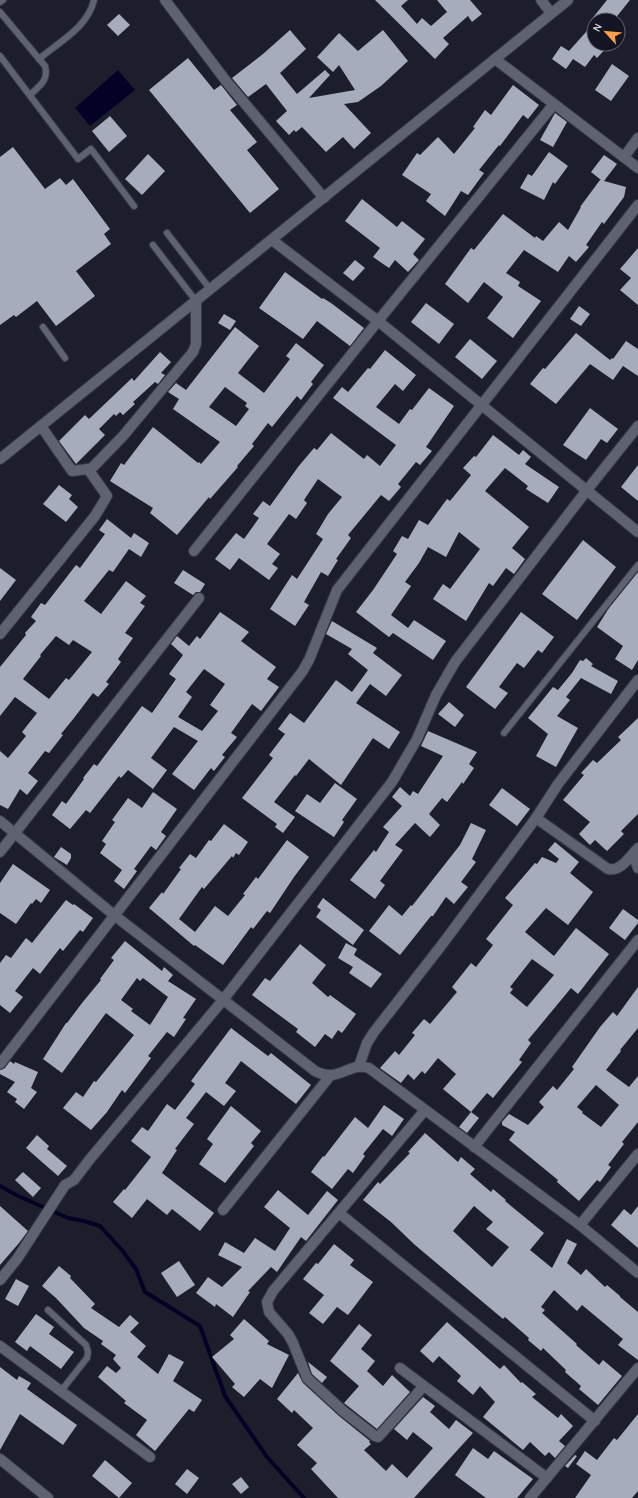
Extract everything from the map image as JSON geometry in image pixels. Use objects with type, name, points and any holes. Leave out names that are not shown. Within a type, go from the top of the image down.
[{"type":"street","points":[[165,0],[226,81],[324,198]]},
{"type":"street","points":[[541,0],[551,14]]},
{"type":"street","points":[[0,459],[568,0]]},
{"type":"street","points":[[495,59],[638,168]]},
{"type":"street","points":[[194,551],[554,104]]},
{"type":"street","points":[[624,157],[638,138]]},
{"type":"street","points":[[0,1064],[302,672],[309,660],[336,590],[638,205]]},
{"type":"street","points":[[272,240],[378,321],[638,532]]},
{"type":"street","points":[[41,426],[72,471],[92,468],[123,436],[193,352],[196,344],[196,301]]},
{"type":"street","points":[[0,1280],[17,1259],[65,1185],[74,1180],[223,1000],[392,782],[414,744],[436,695],[455,662],[638,426]]},
{"type":"street","points":[[0,634],[95,516],[107,496],[88,469]]},
{"type":"street","points":[[0,852],[200,598]]},
{"type":"street","points":[[359,1066],[367,1043],[374,1032],[536,818],[558,784],[638,680]]},
{"type":"street","points":[[536,818],[608,869],[616,869],[635,851]]},
{"type":"street","points":[[0,821],[114,915],[315,1071],[330,1076],[359,1066],[369,1068],[376,1072],[580,1225],[638,1273]]},
{"type":"street","points":[[635,851],[638,868]]},
{"type":"street","points":[[474,1147],[638,940]]},
{"type":"street","points":[[223,1210],[330,1076]]},
{"type":"street","points":[[423,1387],[377,1437],[342,1411],[307,1378],[288,1334],[269,1312],[267,1302],[273,1291],[425,1110]]},
{"type":"street","points":[[580,1225],[638,1154]]},
{"type":"street","points":[[339,1213],[595,1421]]},
{"type":"street","points":[[0,1346],[150,1457]]},
{"type":"street","points":[[400,1368],[423,1387],[547,1478]]},
{"type":"street","points":[[530,1498],[638,1368]]},
{"type":"street","points":[[0,1459],[48,1498]]},
{"type":"lane","points":[[39,59],[83,23],[92,9],[94,0]]},
{"type":"lane","points":[[0,12],[45,66],[47,73],[45,80],[30,95]]},
{"type":"lane","points":[[0,56],[78,159],[91,149],[134,206]]},
{"type":"lane","points":[[167,233],[210,289]]},
{"type":"lane","points":[[152,245],[196,301]]},
{"type":"lane","points":[[43,328],[65,358]]},
{"type":"lane","points":[[504,733],[638,565]]},
{"type":"lane","points":[[48,1310],[86,1345],[88,1352],[88,1358],[61,1391]]},
{"type":"water","points":[[118,70],[135,90],[90,126],[75,108]]},
{"type":"building","points":[[375,0],[408,0],[401,6],[417,24],[422,18],[431,26],[447,12],[437,0],[470,0],[482,14],[472,22],[468,16],[443,38],[449,44],[435,59]]},
{"type":"building","points":[[607,0],[630,0],[620,12],[597,12]]},
{"type":"building","points":[[119,14],[130,25],[118,36],[107,25]]},
{"type":"building","points":[[290,30],[306,49],[280,73],[297,94],[325,70],[330,75],[309,98],[355,90],[339,65],[333,72],[317,57],[339,33],[358,51],[383,30],[408,61],[381,86],[358,102],[344,104],[371,133],[354,149],[343,137],[326,152],[302,127],[296,132],[294,130],[289,135],[276,121],[287,111],[266,84],[248,97],[232,78],[263,54]]},
{"type":"building","points":[[586,32],[586,52],[603,52],[597,58],[594,55],[585,67],[573,59],[566,69],[552,59],[561,46],[569,51]]},
{"type":"building","points":[[188,58],[214,90],[221,85],[237,105],[230,110],[257,142],[247,150],[279,189],[250,213],[149,90]]},
{"type":"building","points":[[612,64],[629,76],[611,101],[595,90]]},
{"type":"building","points":[[513,85],[539,105],[528,119],[523,115],[500,146],[499,145],[479,170],[484,173],[468,195],[461,191],[445,216],[426,201],[431,194],[402,175],[417,153],[420,155],[438,137],[454,154],[475,128],[473,127],[485,110],[491,115]]},
{"type":"building","points":[[555,113],[567,122],[553,147],[540,140]]},
{"type":"building","points":[[110,116],[127,136],[109,152],[92,131]]},
{"type":"building","points":[[13,147],[45,189],[60,178],[66,185],[73,179],[110,229],[104,234],[111,244],[76,271],[95,296],[56,326],[37,301],[16,317],[14,315],[0,325],[0,157]]},
{"type":"building","points":[[549,152],[568,166],[555,184],[553,182],[544,200],[520,188],[528,174],[532,176]]},
{"type":"building","points":[[148,154],[165,171],[142,195],[125,179]]},
{"type":"building","points":[[604,155],[617,164],[604,181],[626,187],[624,197],[604,224],[602,222],[586,245],[589,247],[576,262],[569,256],[558,272],[524,250],[506,273],[520,282],[518,286],[541,301],[513,338],[487,318],[503,297],[484,282],[468,303],[445,284],[471,248],[474,250],[503,214],[535,238],[536,236],[543,241],[559,222],[568,230],[580,207],[601,180],[591,172]]},
{"type":"building","points":[[362,199],[397,227],[402,221],[425,239],[413,254],[419,260],[408,272],[395,260],[389,268],[373,257],[380,248],[345,221]]},
{"type":"building","points":[[638,248],[638,305],[620,290],[631,278],[620,269]]},
{"type":"building","points":[[355,260],[365,268],[353,281],[343,273]]},
{"type":"building","points":[[285,272],[322,299],[323,298],[331,303],[364,328],[350,346],[317,321],[303,339],[259,308]]},
{"type":"building","points":[[426,303],[454,324],[439,344],[411,322]]},
{"type":"building","points":[[579,306],[590,314],[581,326],[570,319]]},
{"type":"building","points":[[224,314],[236,321],[230,330],[218,323]]},
{"type":"building","points":[[235,327],[259,346],[238,373],[264,393],[290,359],[286,356],[296,343],[324,365],[311,382],[313,384],[301,400],[297,396],[272,427],[268,423],[252,444],[254,446],[237,466],[238,467],[210,499],[209,497],[177,535],[150,513],[153,508],[110,481],[121,463],[124,465],[153,427],[201,464],[220,442],[173,409],[179,399],[168,392],[176,383],[186,390]],"holes":[[[225,387],[247,403],[245,406],[249,409],[236,426],[209,407]]]},
{"type":"building","points":[[576,333],[610,360],[612,358],[613,359],[626,341],[638,349],[638,376],[623,366],[613,380],[590,364],[556,404],[530,384]]},
{"type":"building","points":[[470,339],[497,361],[482,379],[455,357]]},
{"type":"building","points":[[385,350],[416,375],[403,391],[395,384],[376,407],[399,424],[429,388],[454,406],[426,447],[432,451],[420,465],[416,462],[398,484],[401,487],[389,501],[381,495],[348,535],[351,538],[336,559],[338,560],[328,576],[321,572],[304,602],[309,605],[295,626],[270,609],[292,575],[297,579],[323,539],[316,534],[328,514],[342,497],[318,479],[304,500],[307,503],[296,519],[289,514],[267,544],[280,554],[272,564],[278,568],[269,580],[239,558],[230,570],[215,559],[236,533],[244,539],[259,518],[253,514],[263,501],[270,506],[298,467],[314,448],[317,450],[331,433],[364,459],[367,455],[380,466],[396,445],[333,398],[342,387],[348,392],[368,368],[370,369]]},
{"type":"building","points":[[160,352],[171,362],[161,373],[165,375],[158,384],[155,382],[133,402],[135,404],[123,415],[120,412],[116,416],[114,414],[99,429],[105,435],[76,464],[59,441],[85,415],[89,419],[132,378],[134,381]]},
{"type":"building","points":[[590,408],[618,429],[607,443],[601,439],[586,460],[563,445]]},
{"type":"building","points":[[493,435],[519,455],[523,450],[531,457],[525,464],[559,487],[548,503],[526,489],[528,486],[505,468],[485,491],[529,527],[512,548],[525,559],[514,574],[506,568],[493,586],[489,583],[466,621],[433,599],[443,584],[450,589],[480,549],[459,532],[446,557],[428,547],[419,563],[405,582],[411,586],[391,615],[408,628],[414,620],[446,641],[433,660],[393,633],[389,637],[356,612],[397,554],[393,551],[402,536],[408,539],[419,520],[428,525],[447,499],[450,501],[471,475],[463,468],[474,456],[476,457]]},
{"type":"building","points":[[638,465],[638,501],[621,487]]},
{"type":"building","points":[[59,485],[72,495],[69,499],[78,507],[66,522],[43,504]]},
{"type":"building","points":[[107,519],[131,538],[134,533],[149,543],[141,557],[129,549],[113,572],[109,570],[84,601],[101,614],[126,581],[146,596],[140,603],[145,606],[125,633],[133,638],[118,659],[121,662],[106,682],[109,684],[98,697],[93,693],[61,734],[63,735],[49,753],[45,751],[28,773],[38,781],[27,795],[20,789],[8,809],[0,805],[0,751],[8,758],[26,736],[22,732],[37,713],[15,697],[0,716],[0,667],[26,635],[25,633],[36,621],[31,617],[41,603],[45,605],[76,565],[80,568],[105,534],[99,530]],"holes":[[[56,636],[69,645],[73,640],[92,652],[69,680],[66,678],[49,699],[23,679]]]},
{"type":"building","points":[[583,540],[616,567],[577,620],[542,594]]},
{"type":"building","points":[[0,568],[16,580],[0,601]]},
{"type":"building","points":[[183,570],[205,584],[200,592],[196,592],[193,595],[174,583]]},
{"type":"building","points":[[638,572],[638,660],[632,670],[615,659],[623,646],[597,627],[609,608]]},
{"type":"building","points":[[220,612],[249,632],[241,641],[276,667],[267,679],[279,687],[261,711],[252,704],[231,733],[237,737],[222,755],[225,757],[214,771],[211,768],[194,790],[172,774],[198,741],[174,727],[151,758],[167,770],[153,789],[128,770],[121,778],[119,776],[90,813],[86,810],[70,829],[52,815],[62,801],[66,804],[84,779],[83,778],[94,764],[97,766],[142,706],[152,713],[176,679],[169,674],[183,655],[171,644],[177,636],[189,646],[197,636],[200,639]],"holes":[[[204,669],[225,684],[210,705],[218,711],[202,731],[178,717],[192,697],[186,692]]]},
{"type":"building","points":[[521,612],[554,637],[542,653],[538,650],[524,668],[517,663],[499,687],[508,693],[495,709],[466,687]]},
{"type":"building","points":[[332,621],[377,648],[373,653],[402,675],[386,696],[370,684],[356,703],[400,732],[389,749],[373,738],[341,785],[309,759],[274,802],[295,817],[283,833],[275,827],[277,824],[242,798],[273,758],[269,755],[285,734],[278,729],[290,713],[304,723],[336,680],[352,692],[368,670],[348,654],[352,649],[326,634]]},
{"type":"building","points":[[586,658],[593,664],[591,666],[618,681],[611,694],[581,678],[566,697],[570,700],[557,716],[578,728],[556,767],[536,756],[548,734],[528,718],[553,687],[558,690],[572,673],[580,660],[583,661]]},
{"type":"building","points":[[449,702],[464,715],[455,727],[438,714]]},
{"type":"building","points":[[638,718],[638,814],[621,831],[624,834],[607,851],[595,840],[590,845],[579,834],[590,822],[563,800],[584,775],[581,773],[593,760],[597,763],[621,740],[618,737]]},
{"type":"building","points":[[428,731],[477,752],[469,764],[474,768],[463,784],[462,782],[447,802],[442,798],[429,814],[440,825],[430,837],[415,823],[395,845],[403,850],[380,881],[385,885],[375,899],[350,880],[374,850],[376,852],[389,832],[383,827],[402,806],[392,797],[400,787],[410,796],[413,791],[418,794],[443,756],[421,746]]},
{"type":"building","points":[[335,783],[357,799],[342,820],[344,822],[334,837],[295,811],[307,794],[320,803]]},
{"type":"building","points":[[502,788],[530,809],[517,826],[489,805]]},
{"type":"building","points":[[153,792],[177,809],[161,832],[166,836],[156,850],[151,846],[134,869],[137,871],[124,889],[114,881],[122,870],[100,853],[106,844],[102,841],[115,822],[112,820],[128,798],[142,808]]},
{"type":"building","points":[[471,823],[486,830],[472,859],[476,862],[461,882],[468,887],[454,904],[446,897],[433,916],[431,916],[400,955],[369,931],[389,905],[402,916],[411,905],[412,906],[460,845]]},
{"type":"building","points":[[224,824],[248,842],[239,855],[236,853],[233,858],[232,856],[204,889],[202,887],[179,919],[195,932],[215,906],[228,916],[245,895],[243,894],[256,877],[258,879],[287,840],[309,857],[270,913],[267,911],[253,929],[251,927],[223,965],[195,945],[194,946],[149,908],[162,892],[163,894],[181,869],[179,868],[190,854],[196,858],[209,840],[211,841]]},
{"type":"building","points":[[555,842],[579,862],[570,873],[593,892],[568,925],[546,908],[525,932],[554,956],[576,928],[609,954],[578,994],[571,988],[528,1040],[531,1043],[519,1060],[522,1062],[493,1098],[487,1093],[471,1112],[443,1089],[456,1074],[438,1058],[425,1074],[422,1071],[414,1080],[408,1074],[401,1083],[380,1068],[395,1051],[399,1055],[415,1035],[412,1033],[424,1019],[430,1024],[457,992],[452,987],[471,963],[476,967],[493,945],[486,939],[513,905],[505,898],[542,857],[556,863],[559,859],[548,850]],"holes":[[[532,959],[554,975],[527,1007],[510,993],[513,989],[510,987]]]},
{"type":"building","points":[[61,847],[71,854],[71,858],[67,865],[54,857]]},
{"type":"building","points":[[13,864],[50,890],[41,903],[36,899],[32,904],[31,903],[16,924],[0,913],[0,883]]},
{"type":"building","points":[[323,898],[364,930],[353,945],[316,917],[321,910],[317,907]]},
{"type":"building","points":[[66,900],[93,918],[83,932],[80,930],[63,951],[60,948],[40,974],[33,968],[15,991],[23,997],[10,1013],[0,1005],[0,963],[6,955],[11,958],[26,938],[32,943]]},
{"type":"building","points":[[623,909],[638,920],[638,923],[625,940],[609,928]]},
{"type":"building","points":[[125,941],[162,971],[164,967],[173,975],[168,981],[196,999],[183,1018],[186,1019],[174,1037],[167,1032],[148,1056],[151,1058],[125,1093],[122,1090],[107,1112],[91,1130],[63,1108],[76,1092],[83,1097],[94,1081],[96,1082],[134,1035],[106,1013],[62,1073],[43,1059],[66,1023],[101,980],[100,979],[114,960],[111,958]],"holes":[[[137,978],[140,981],[143,978],[168,997],[150,1025],[131,1011],[133,1009],[121,1000]]]},
{"type":"building","points":[[346,943],[357,949],[354,955],[382,974],[371,988],[349,973],[353,967],[338,958]]},
{"type":"building","points":[[300,944],[326,965],[312,983],[328,997],[330,995],[356,1014],[342,1033],[338,1030],[332,1039],[325,1034],[315,1047],[296,1032],[298,1029],[252,995],[265,978],[270,981]]},
{"type":"building","points":[[638,987],[638,1028],[606,1070],[629,1087],[638,1076],[638,1122],[622,1142],[624,1144],[608,1165],[611,1167],[600,1182],[597,1180],[579,1201],[557,1182],[558,1180],[509,1140],[515,1132],[502,1125],[502,1122],[509,1114],[528,1125],[544,1107],[539,1102],[553,1086],[557,1090],[574,1069],[572,1067],[600,1027],[613,1012],[617,1016]],"holes":[[[596,1085],[619,1105],[601,1127],[582,1113],[583,1112],[577,1107]]]},
{"type":"building","points":[[231,1028],[268,1056],[271,1053],[311,1085],[296,1104],[241,1061],[225,1083],[236,1091],[224,1106],[206,1092],[186,1118],[194,1124],[175,1149],[177,1150],[162,1173],[214,1213],[200,1231],[172,1209],[167,1215],[147,1199],[132,1218],[113,1202],[124,1189],[125,1190],[151,1157],[131,1141],[142,1127],[148,1131],[167,1104],[175,1110],[195,1084],[191,1081]]},
{"type":"building","points":[[10,1061],[14,1064],[15,1062],[38,1072],[31,1088],[37,1092],[24,1109],[15,1102],[17,1099],[7,1092],[15,1082],[0,1074],[0,1070],[5,1068]]},
{"type":"building","points":[[384,1105],[404,1119],[392,1136],[383,1129],[363,1154],[365,1156],[353,1173],[348,1169],[332,1189],[311,1172],[355,1117],[368,1128]]},
{"type":"building","points":[[231,1106],[261,1131],[251,1143],[254,1146],[225,1183],[199,1164],[213,1144],[207,1139]]},
{"type":"building","points":[[471,1112],[479,1118],[467,1133],[459,1127]]},
{"type":"building","points":[[425,1133],[458,1162],[461,1157],[475,1169],[470,1174],[491,1192],[493,1189],[506,1200],[505,1201],[544,1233],[530,1250],[552,1268],[567,1239],[577,1244],[567,1263],[581,1275],[586,1269],[605,1287],[607,1285],[638,1312],[638,1360],[618,1345],[623,1339],[582,1305],[577,1311],[554,1290],[541,1307],[545,1310],[542,1313],[599,1365],[603,1360],[622,1376],[598,1405],[579,1389],[581,1386],[565,1372],[566,1370],[543,1348],[541,1351],[528,1340],[529,1338],[505,1317],[503,1319],[415,1245],[391,1222],[363,1200],[378,1182],[380,1184],[410,1153],[408,1152]],"holes":[[[474,1206],[493,1222],[486,1229],[509,1247],[492,1267],[453,1231]]]},
{"type":"building","points":[[37,1135],[49,1146],[47,1149],[67,1166],[58,1176],[26,1148]]},
{"type":"building","points":[[23,1172],[41,1188],[33,1197],[15,1180]]},
{"type":"building","points":[[278,1190],[308,1215],[327,1191],[338,1200],[306,1241],[301,1237],[277,1272],[271,1267],[248,1291],[250,1292],[233,1317],[216,1304],[215,1307],[196,1293],[208,1277],[222,1287],[242,1267],[218,1255],[225,1242],[244,1253],[255,1238],[275,1251],[290,1228],[264,1207]]},
{"type":"building","points":[[0,1206],[28,1231],[0,1265]]},
{"type":"building","points":[[638,1206],[638,1248],[611,1225],[624,1209],[631,1215]]},
{"type":"building","points":[[334,1244],[354,1260],[350,1265],[373,1282],[348,1315],[337,1307],[323,1324],[309,1313],[324,1295],[303,1279],[316,1263],[318,1264]]},
{"type":"building","points":[[179,1261],[195,1285],[177,1297],[161,1273]]},
{"type":"building","points":[[59,1266],[71,1276],[70,1278],[95,1304],[91,1308],[119,1327],[130,1315],[139,1323],[130,1332],[146,1346],[137,1357],[158,1374],[169,1354],[184,1362],[173,1381],[202,1400],[194,1412],[189,1409],[155,1451],[136,1435],[147,1420],[124,1403],[126,1401],[98,1377],[107,1366],[116,1373],[121,1368],[113,1359],[116,1355],[101,1344],[103,1341],[84,1328],[56,1298],[42,1286]]},
{"type":"building","points":[[16,1279],[29,1286],[18,1306],[5,1299]]},
{"type":"building","points":[[36,1314],[54,1327],[49,1334],[74,1352],[61,1369],[30,1346],[27,1351],[15,1342]]},
{"type":"building","points":[[244,1319],[269,1341],[267,1344],[289,1355],[272,1388],[260,1379],[244,1397],[232,1387],[235,1384],[212,1357],[234,1339],[230,1335]]},
{"type":"building","points":[[447,1322],[500,1369],[504,1365],[521,1383],[522,1382],[536,1394],[532,1397],[558,1418],[561,1414],[573,1426],[559,1441],[565,1446],[555,1458],[549,1452],[545,1456],[530,1442],[523,1450],[483,1417],[495,1402],[480,1386],[473,1395],[457,1381],[461,1376],[439,1356],[433,1363],[420,1351]]},
{"type":"building","points":[[359,1324],[372,1335],[361,1349],[375,1361],[367,1371],[383,1386],[392,1375],[410,1392],[377,1429],[344,1403],[359,1386],[330,1361]]},
{"type":"building","points":[[308,1362],[327,1377],[322,1383],[312,1374]]},
{"type":"building","points":[[0,1367],[17,1380],[19,1376],[31,1383],[27,1389],[77,1425],[63,1445],[20,1414],[0,1450]]},
{"type":"building","points":[[298,1373],[303,1383],[339,1416],[370,1441],[369,1442],[371,1444],[364,1450],[386,1471],[392,1464],[407,1478],[433,1448],[413,1432],[407,1440],[394,1429],[423,1397],[435,1406],[430,1412],[449,1429],[456,1420],[473,1433],[414,1498],[338,1498],[311,1469],[317,1463],[297,1445],[313,1428],[294,1410],[292,1413],[277,1399]]},
{"type":"building","points":[[638,1414],[638,1491],[632,1498],[575,1498],[591,1475],[576,1464],[585,1451],[597,1460],[614,1438],[617,1440]]},
{"type":"building","points":[[473,1448],[488,1459],[494,1451],[533,1479],[517,1498],[486,1498],[455,1475]]},
{"type":"building","points":[[575,1455],[577,1456],[568,1468],[565,1466]]},
{"type":"building","points":[[105,1460],[132,1483],[119,1498],[92,1476]]},
{"type":"building","points":[[187,1469],[199,1478],[187,1494],[175,1484]]},
{"type":"building","points":[[241,1477],[249,1487],[241,1494],[232,1484]]},
{"type":"waterway","points":[[0,1186],[16,1195],[68,1218],[100,1226],[122,1250],[136,1269],[145,1292],[200,1326],[225,1396],[267,1457],[304,1498]]}]
